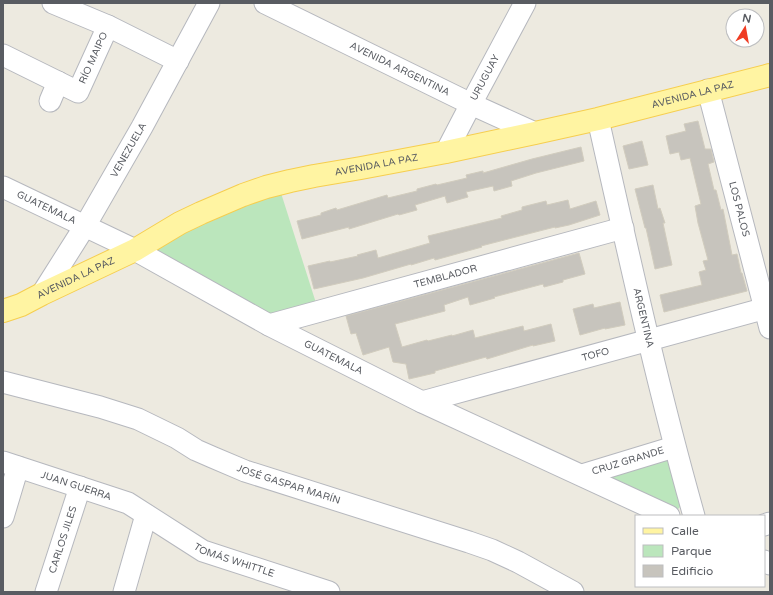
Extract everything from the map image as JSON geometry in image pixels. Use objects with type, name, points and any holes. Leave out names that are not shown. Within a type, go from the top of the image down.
[{"type":"main road","name":"AVENIDA LA PAZ","points":[[3,311],[21,305],[136,250],[201,212],[266,187],[314,176],[446,152],[535,133],[598,119],[708,90],[770,76]]},
{"type":"street","name":"RÍO MAIPO","points":[[53,3],[108,26],[178,60]]},
{"type":"street","name":"VENEZUELA","points":[[42,294],[85,226],[142,127],[209,3]]},
{"type":"street","name":"AVENIDA ARGENTINA","points":[[266,3],[471,104],[535,133]]},
{"type":"street","name":"URUGUAY","points":[[446,152],[525,3]]},
{"type":"street","name":"RÍO MAIPO","points":[[4,56],[78,92],[108,26]]},
{"type":"street","points":[[50,101],[58,82]]},
{"type":"street","name":"LOS PALOS","points":[[708,90],[768,314]]},
{"type":"street","name":"ARGENTINA","points":[[598,119],[674,447],[694,515]]},
{"type":"street","name":"GUATEMALA","points":[[3,187],[136,250],[269,325],[422,402],[667,515]]},
{"type":"street","name":"TEMBLADOR","points":[[269,325],[623,228]]},
{"type":"street","name":"TOFO","points":[[422,402],[649,339],[768,314]]},
{"type":"street","name":"JOSÉ GASPAR MARÍN","points":[[3,382],[100,407],[138,419],[157,427],[196,450],[239,468],[492,550],[518,562],[573,592]]},
{"type":"street","name":"CRUZ GRANDE","points":[[582,475],[674,447]]},
{"type":"street","points":[[3,517],[10,465]]},
{"type":"street","name":"JUAN GUERRA","points":[[10,465],[128,503],[146,515]]},
{"type":"street","name":"CARLOS JILES","points":[[46,592],[80,487]]},
{"type":"street","points":[[124,592],[146,515]]},
{"type":"street","name":"TOMÁS WHITTLE","points":[[146,515],[202,551],[329,592]]},
{"type":"green space","points":[[281,193],[316,303],[268,314],[146,251],[228,206]]},
{"type":"green space","points":[[669,459],[682,505],[677,510],[613,479],[612,476]]},
{"type":"building","points":[[698,121],[705,149],[711,149],[714,162],[708,164],[714,190],[716,190],[721,210],[723,209],[732,255],[737,254],[747,291],[664,312],[660,295],[702,285],[699,272],[706,270],[703,261],[708,260],[695,206],[701,204],[690,158],[681,160],[679,152],[670,154],[666,136],[686,131],[684,124]]},
{"type":"building","points":[[642,141],[648,165],[629,169],[623,146]]},
{"type":"building","points":[[581,147],[584,161],[511,181],[512,186],[494,191],[493,186],[466,192],[468,197],[447,203],[445,196],[415,205],[417,210],[398,214],[349,229],[349,227],[302,239],[297,221],[321,215],[321,213],[336,208],[337,210],[387,195],[388,198],[417,191],[417,189],[436,184],[467,178],[466,175],[483,171],[483,173]]},
{"type":"building","points":[[653,185],[658,209],[660,208],[665,223],[663,223],[672,265],[655,269],[646,228],[635,189]]},
{"type":"building","points":[[568,200],[570,209],[596,201],[600,215],[569,225],[555,227],[481,246],[482,247],[435,260],[434,258],[363,278],[314,289],[308,266],[358,256],[357,255],[376,250],[378,258],[430,243],[428,236],[502,218],[501,216],[522,210],[522,207],[546,201],[547,205]]},
{"type":"building","points":[[579,253],[585,274],[563,280],[563,282],[544,287],[543,284],[470,305],[468,297],[444,305],[445,311],[395,324],[402,347],[473,330],[475,338],[523,326],[524,331],[551,324],[555,341],[533,345],[487,359],[486,357],[435,371],[435,373],[409,379],[406,364],[393,362],[389,347],[363,355],[356,333],[351,334],[346,316]]},
{"type":"building","points":[[620,302],[625,325],[605,328],[580,335],[573,309],[593,304],[594,308]]}]
